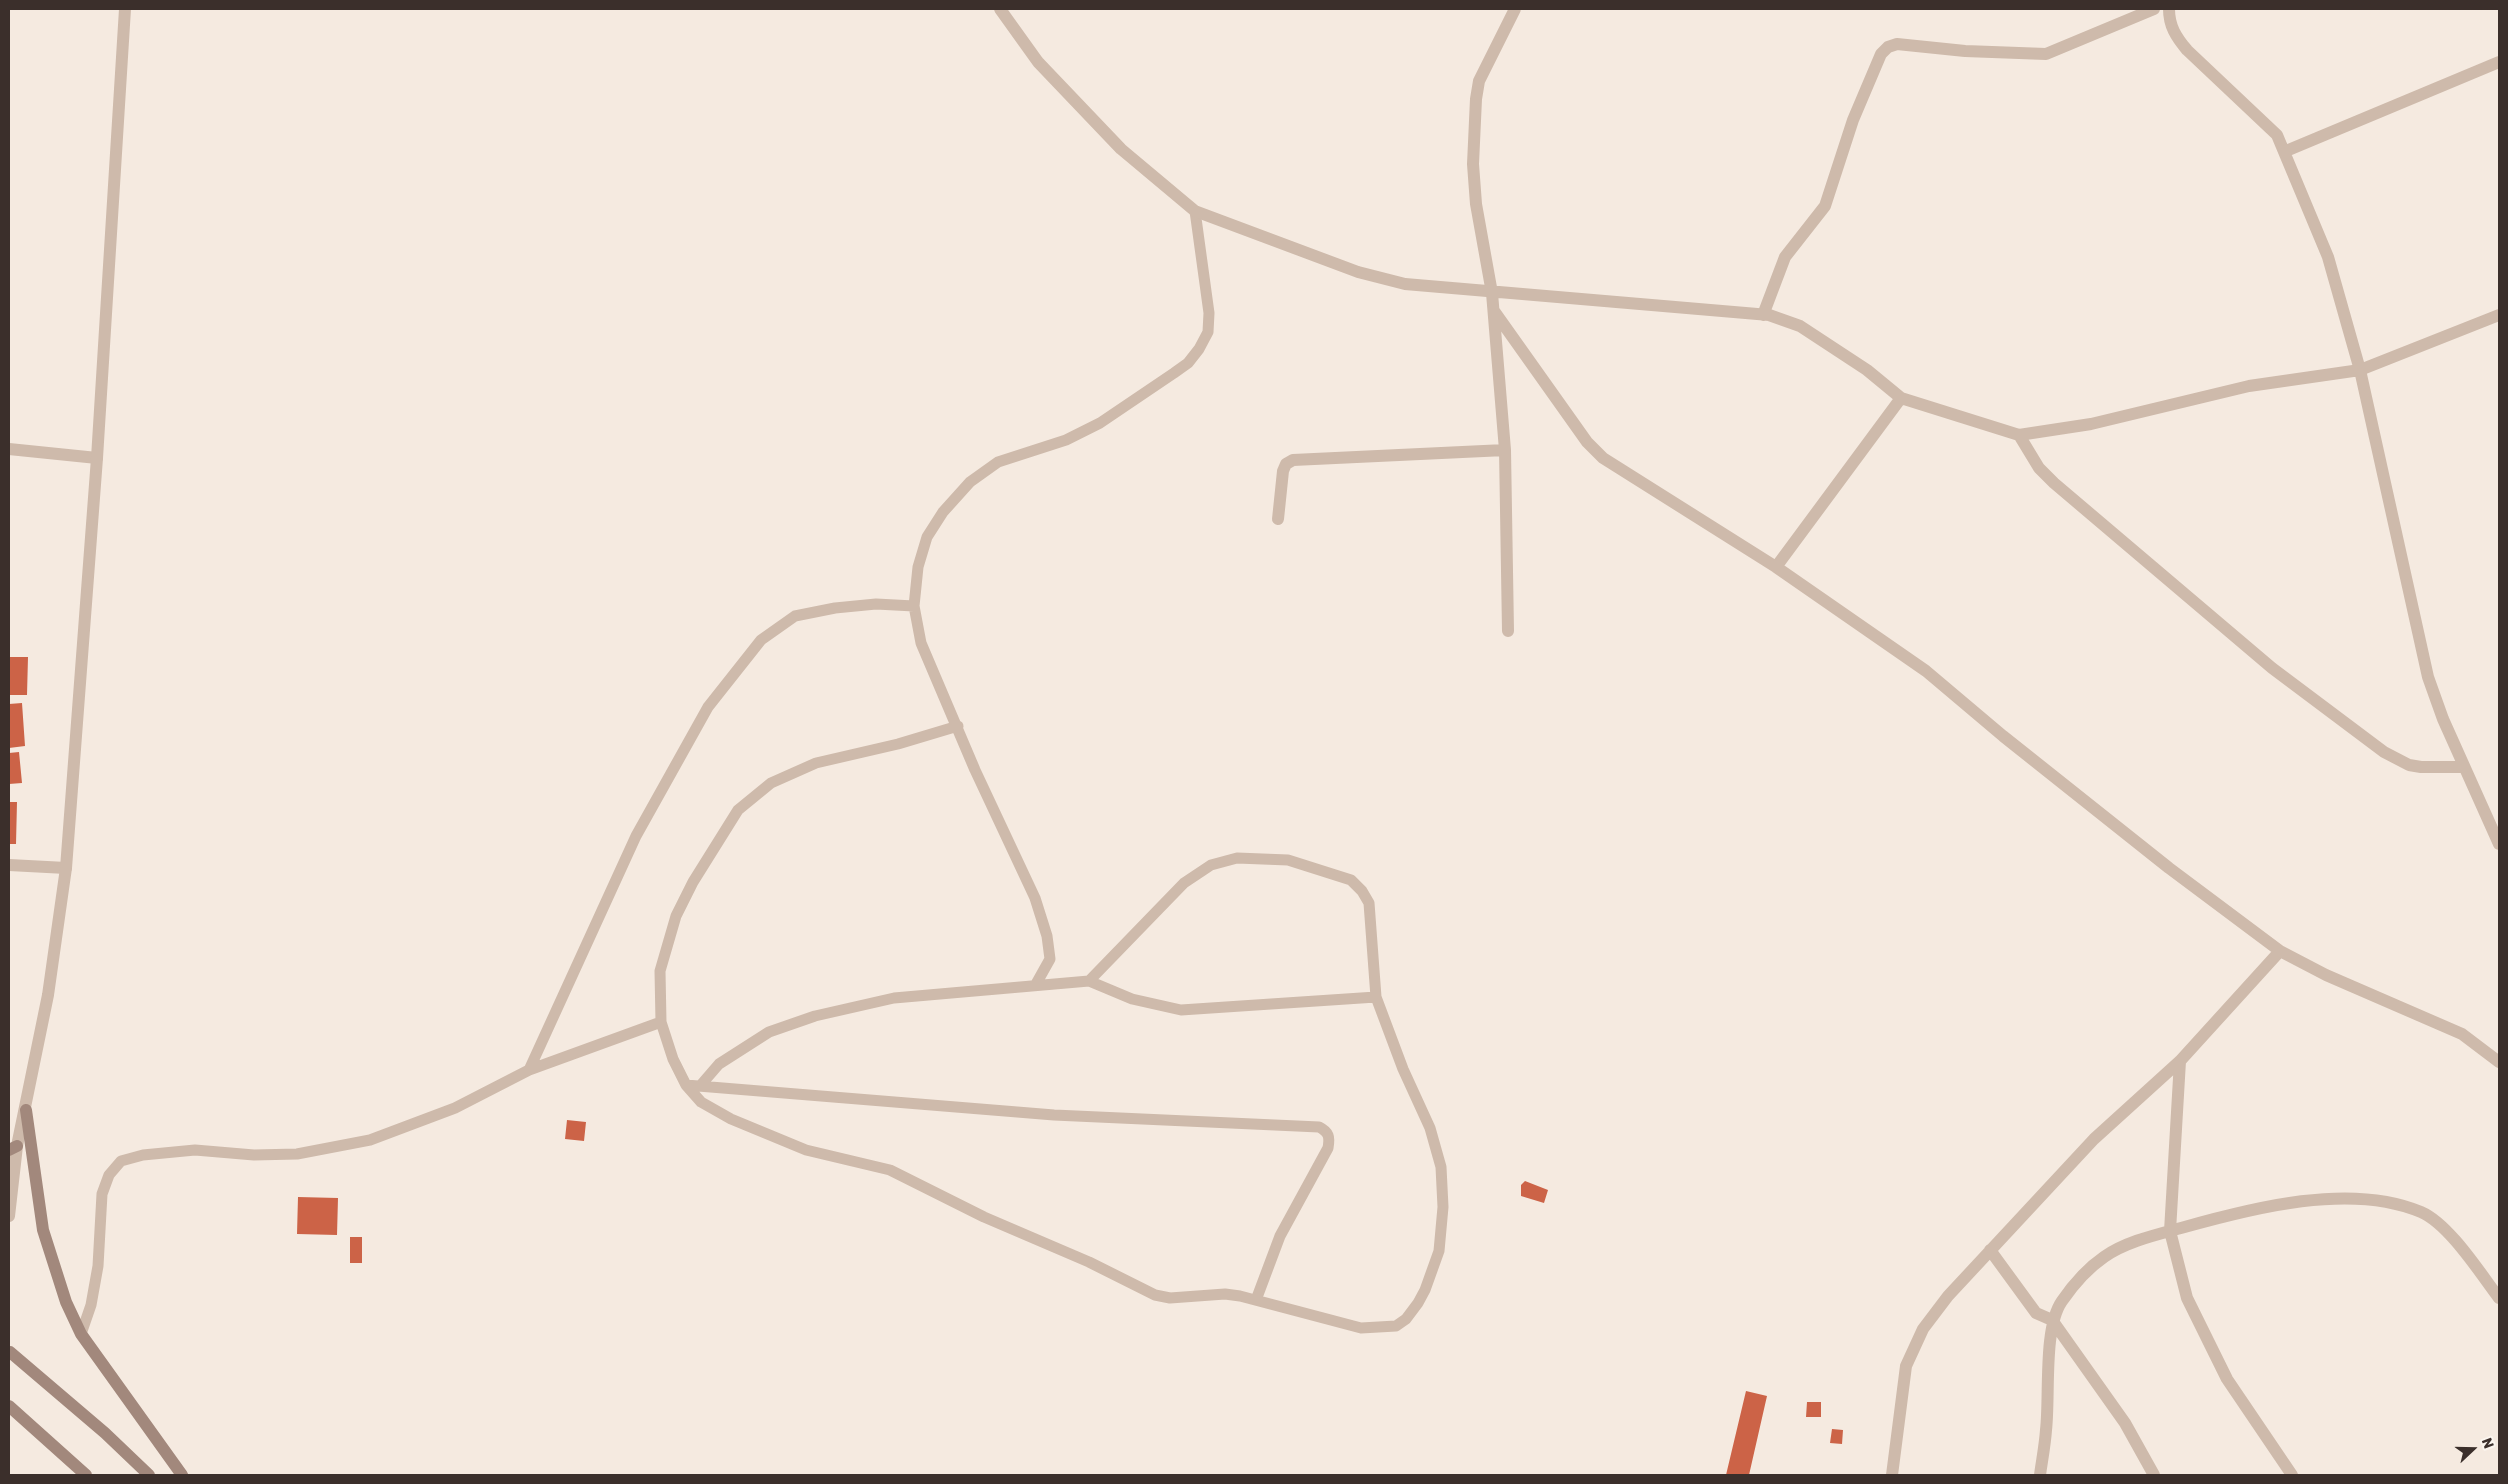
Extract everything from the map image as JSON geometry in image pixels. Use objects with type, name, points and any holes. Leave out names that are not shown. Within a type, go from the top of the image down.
[{"type":"main road","points":[[26,1110],[43,1230],[66,1302],[81,1334],[182,1475]]},
{"type":"main road","points":[[9,1352],[105,1434],[149,1475]]},
{"type":"main road","points":[[9,1406],[86,1475]]},
{"type":"street","points":[[9,1216],[13,1148],[26,1110],[48,995],[66,868],[97,458],[125,9]]},
{"type":"street","points":[[1000,9],[1038,62],[1121,149],[1195,211],[1358,272],[1405,284],[1763,315],[1784,319],[1800,326],[1867,370],[1901,398],[2019,435],[2091,424],[2249,386],[2360,370],[2499,315]]},
{"type":"street","points":[[1508,631],[1505,450],[1492,293],[1476,204],[1473,164],[1476,100],[1479,81],[1515,9]]},
{"type":"street","points":[[1763,315],[1785,257],[1825,206],[1853,120],[1881,54],[1888,47],[1897,44],[1965,51],[2046,54],[2154,9]]},
{"type":"street","points":[[2169,9],[2169,19],[2175,36],[2187,50],[2277,135],[2286,151],[2328,257],[2360,370],[2428,677],[2464,767],[2499,844]]},
{"type":"street","points":[[2286,151],[2499,62]]},
{"type":"street","points":[[1493,310],[1587,442],[1603,458],[1776,567],[1926,671],[2003,736],[2161,862],[2280,951],[2326,975],[2462,1034],[2499,1062]]},
{"type":"street","points":[[1776,567],[1901,398]]},
{"type":"street","points":[[2019,435],[2039,468],[2054,483],[2279,674],[2384,752],[2409,765],[2421,767],[2464,767]]},
{"type":"street","points":[[9,449],[97,458]]},
{"type":"street","points":[[1278,519],[1283,471],[1286,464],[1293,460],[1505,450]]},
{"type":"street","points":[[9,865],[66,868]]},
{"type":"street","points":[[1892,1475],[1906,1366],[1923,1329],[1948,1296],[2094,1138],[2180,1061],[2280,951]]},
{"type":"street","points":[[2180,1061],[2170,1231],[2187,1298],[2196,1321],[2228,1379],[2292,1475]]},
{"type":"street","points":[[2040,1475],[2046,1430],[2052,1320],[2062,1302],[2089,1268],[2119,1248],[2237,1212],[2296,1202],[2361,1198],[2393,1202],[2423,1213],[2442,1225],[2499,1298]]},
{"type":"street","points":[[1990,1250],[2036,1313],[2052,1320],[2125,1423],[2154,1475]]},
{"type":"lane","points":[[1036,984],[1050,959],[1044,926],[1035,898],[975,770],[958,726],[921,643],[914,606],[918,567],[927,537],[943,512],[970,482],[998,462],[1066,440],[1100,423],[1188,363],[1199,350],[1208,332],[1209,314],[1195,211]]},
{"type":"lane","points":[[529,1070],[636,836],[708,707],[761,640],[795,616],[835,608],[876,604],[914,606]]},
{"type":"lane","points":[[958,726],[898,744],[816,763],[771,783],[738,810],[693,882],[676,916],[660,971],[660,1022],[673,1059],[686,1085],[701,1102],[731,1119],[806,1150],[890,1170],[984,1217],[1089,1262],[1155,1295],[1170,1298],[1225,1294],[1256,1300],[1361,1328],[1396,1326],[1406,1319],[1426,1290],[1439,1251],[1442,1207],[1441,1168],[1430,1128],[1403,1069],[1376,997],[1369,903],[1362,891],[1351,880],[1288,860],[1237,858],[1211,864],[1184,882],[1089,981]]},
{"type":"lane","points":[[700,1086],[719,1064],[769,1032],[815,1016],[894,998],[1036,984],[1089,981],[1132,999],[1180,1010],[1376,997]]},
{"type":"lane","points":[[81,1334],[91,1305],[98,1266],[102,1194],[109,1176],[122,1161],[143,1155],[195,1150],[254,1154],[297,1154],[330,1150],[370,1140],[408,1128],[455,1108],[529,1070],[660,1022]]},
{"type":"lane","points":[[686,1085],[1054,1115],[1319,1127],[1326,1131],[1330,1138],[1328,1148],[1280,1236],[1256,1300]]},
{"type":"building","points":[[9,657],[28,657],[27,695],[9,695]]},
{"type":"building","points":[[22,703],[25,746],[9,748],[9,704]]},
{"type":"building","points":[[19,752],[22,783],[9,784],[9,753]]},
{"type":"building","points":[[9,802],[17,802],[16,844],[9,844]]},
{"type":"building","points":[[567,1120],[586,1122],[584,1141],[565,1139]]},
{"type":"building","points":[[1525,1181],[1548,1190],[1544,1203],[1521,1196],[1521,1185]]},
{"type":"building","points":[[298,1197],[338,1198],[337,1235],[297,1234]]},
{"type":"building","points":[[350,1237],[362,1237],[362,1263],[350,1263]]},
{"type":"building","points":[[1746,1391],[1767,1396],[1749,1475],[1726,1475]]},
{"type":"building","points":[[1807,1402],[1821,1402],[1821,1417],[1806,1417]]},
{"type":"building","points":[[1832,1429],[1843,1430],[1842,1444],[1830,1443]]}]
